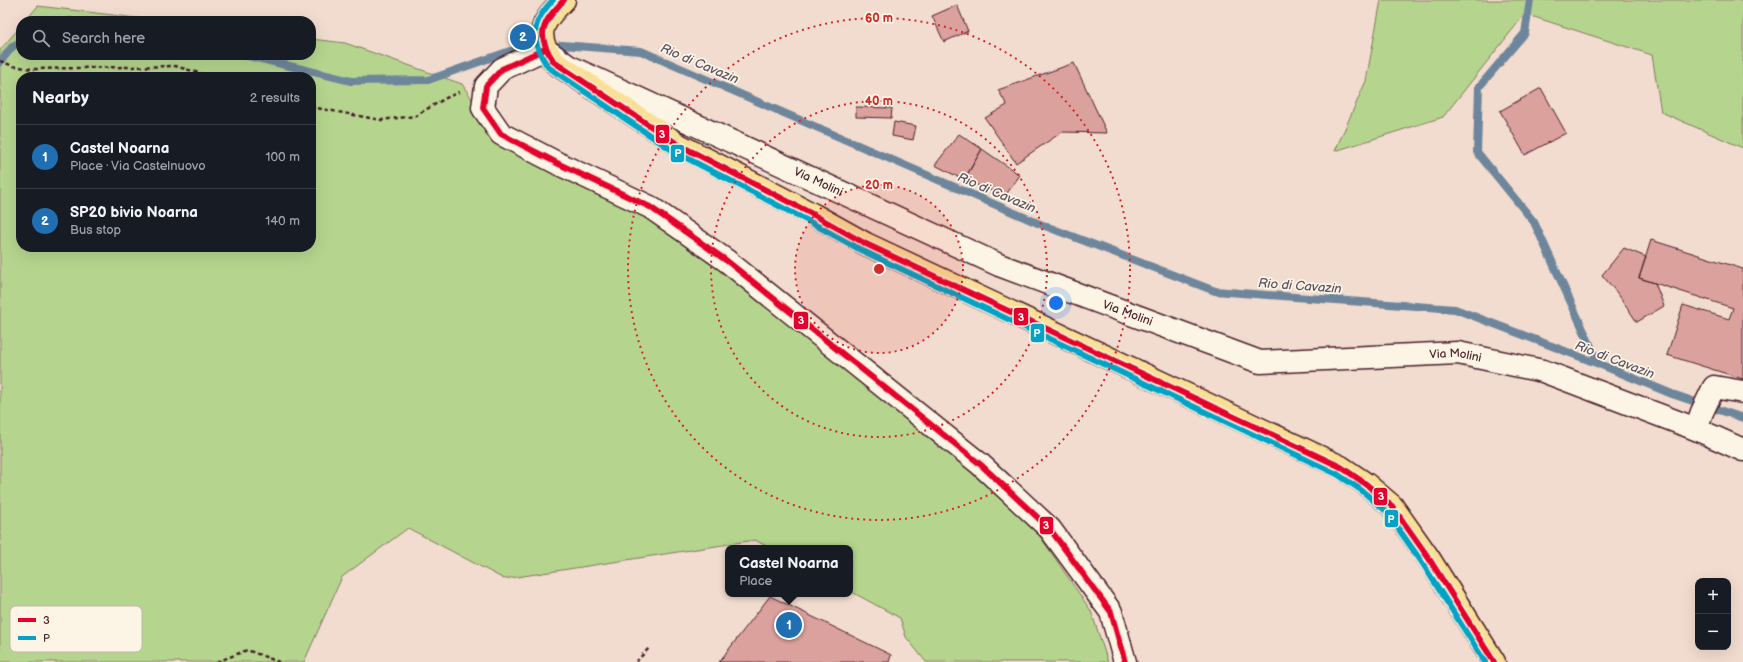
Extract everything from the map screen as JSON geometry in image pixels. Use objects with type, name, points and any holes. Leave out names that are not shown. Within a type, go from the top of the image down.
[{"type":"main road","points":[[564,0],[547,17],[542,33],[545,49],[554,62],[679,145],[814,215],[866,244],[1341,467],[1366,484],[1392,506],[1428,557],[1494,662]]},
{"type":"street","points":[[545,49],[502,69],[486,86],[483,108],[501,134],[559,164],[650,206],[727,262],[980,464],[1050,529],[1060,542],[1111,612],[1125,662]]},
{"type":"street","name":"Via Molini","points":[[545,49],[568,66],[999,265],[1260,362],[1458,353],[1543,371],[1699,421],[1743,450]]},
{"type":"street","points":[[1699,421],[1714,387],[1743,392]]},
{"type":"path","points":[[0,61],[13,66],[32,69],[174,66],[195,72]]},
{"type":"path","points":[[316,108],[382,120],[415,116],[446,98],[470,88],[486,86]]},
{"type":"path","points":[[636,662],[648,648]]},
{"type":"path","points":[[218,662],[247,650],[279,662]]},
{"type":"green space","points":[[1381,0],[1743,0],[1743,148],[1661,112],[1652,55],[1525,14],[1443,117],[1335,151],[1366,81]]},
{"type":"green space","points":[[38,6],[121,16],[29,16]]},
{"type":"green space","points":[[16,32],[16,60],[316,60],[316,40],[345,43],[462,84],[495,134],[647,210],[978,470],[1035,529],[1091,611],[1108,662],[926,662],[906,637],[900,618],[853,593],[853,545],[764,545],[755,540],[504,579],[408,528],[342,577],[304,662],[0,662],[0,50]]},
{"type":"building","points":[[957,5],[968,31],[944,42],[932,16]]},
{"type":"building","points":[[1074,63],[1107,133],[1062,132],[1016,163],[985,118],[1007,105],[998,90]]},
{"type":"building","points":[[1541,88],[1566,133],[1525,155],[1500,111]]},
{"type":"building","points":[[856,107],[892,108],[891,118],[856,117]]},
{"type":"building","points":[[894,122],[916,126],[913,140],[892,136]]},
{"type":"building","points":[[959,134],[982,149],[964,180],[935,165]]},
{"type":"building","points":[[982,149],[1020,175],[1005,196],[964,180]]},
{"type":"building","points":[[1651,240],[1743,269],[1743,379],[1667,355],[1683,305],[1729,319],[1733,308],[1639,278]]},
{"type":"building","points":[[1624,248],[1646,257],[1639,278],[1655,283],[1664,306],[1637,322],[1618,294],[1602,275]]},
{"type":"building","points":[[769,597],[772,597],[891,655],[889,662],[719,662]]},
{"type":"waterway","points":[[1530,0],[1525,33],[1479,87],[1477,152],[1534,222],[1599,364]]},
{"type":"waterway","name":"Rio di Cavazin","points":[[0,62],[16,44]]},
{"type":"waterway","name":"Rio di Cavazin","points":[[550,48],[562,45],[641,51],[1040,224],[1215,291],[1455,309],[1599,364],[1672,394],[1743,418]]},
{"type":"waterway","name":"Rio di Cavazin","points":[[316,72],[351,81],[428,80],[510,51],[525,51]]},
{"type":"waterway","name":"Rio di Cavazin","points":[[265,60],[314,72]]},
{"type":"transit line","name":"P","points":[[553,0],[540,17],[535,32],[538,49],[548,67],[675,152],[863,251],[1337,474],[1361,490],[1386,511],[1421,561],[1485,662]]},
{"type":"transit line","name":"3","points":[[564,0],[550,15],[544,29],[544,44],[554,62],[679,145],[814,215],[866,244],[1341,467],[1366,484],[1392,506],[1428,557],[1494,662]]},
{"type":"transit line","name":"3","points":[[545,49],[502,69],[486,86],[483,108],[501,134],[559,164],[650,207],[727,261],[980,464],[1050,529],[1111,612],[1125,662]]},
{"type":"place","name":"SP20 bivio Noarna","points":[[523,37]]},
{"type":"place","name":"Castel Noarna","points":[[789,625]]}]
